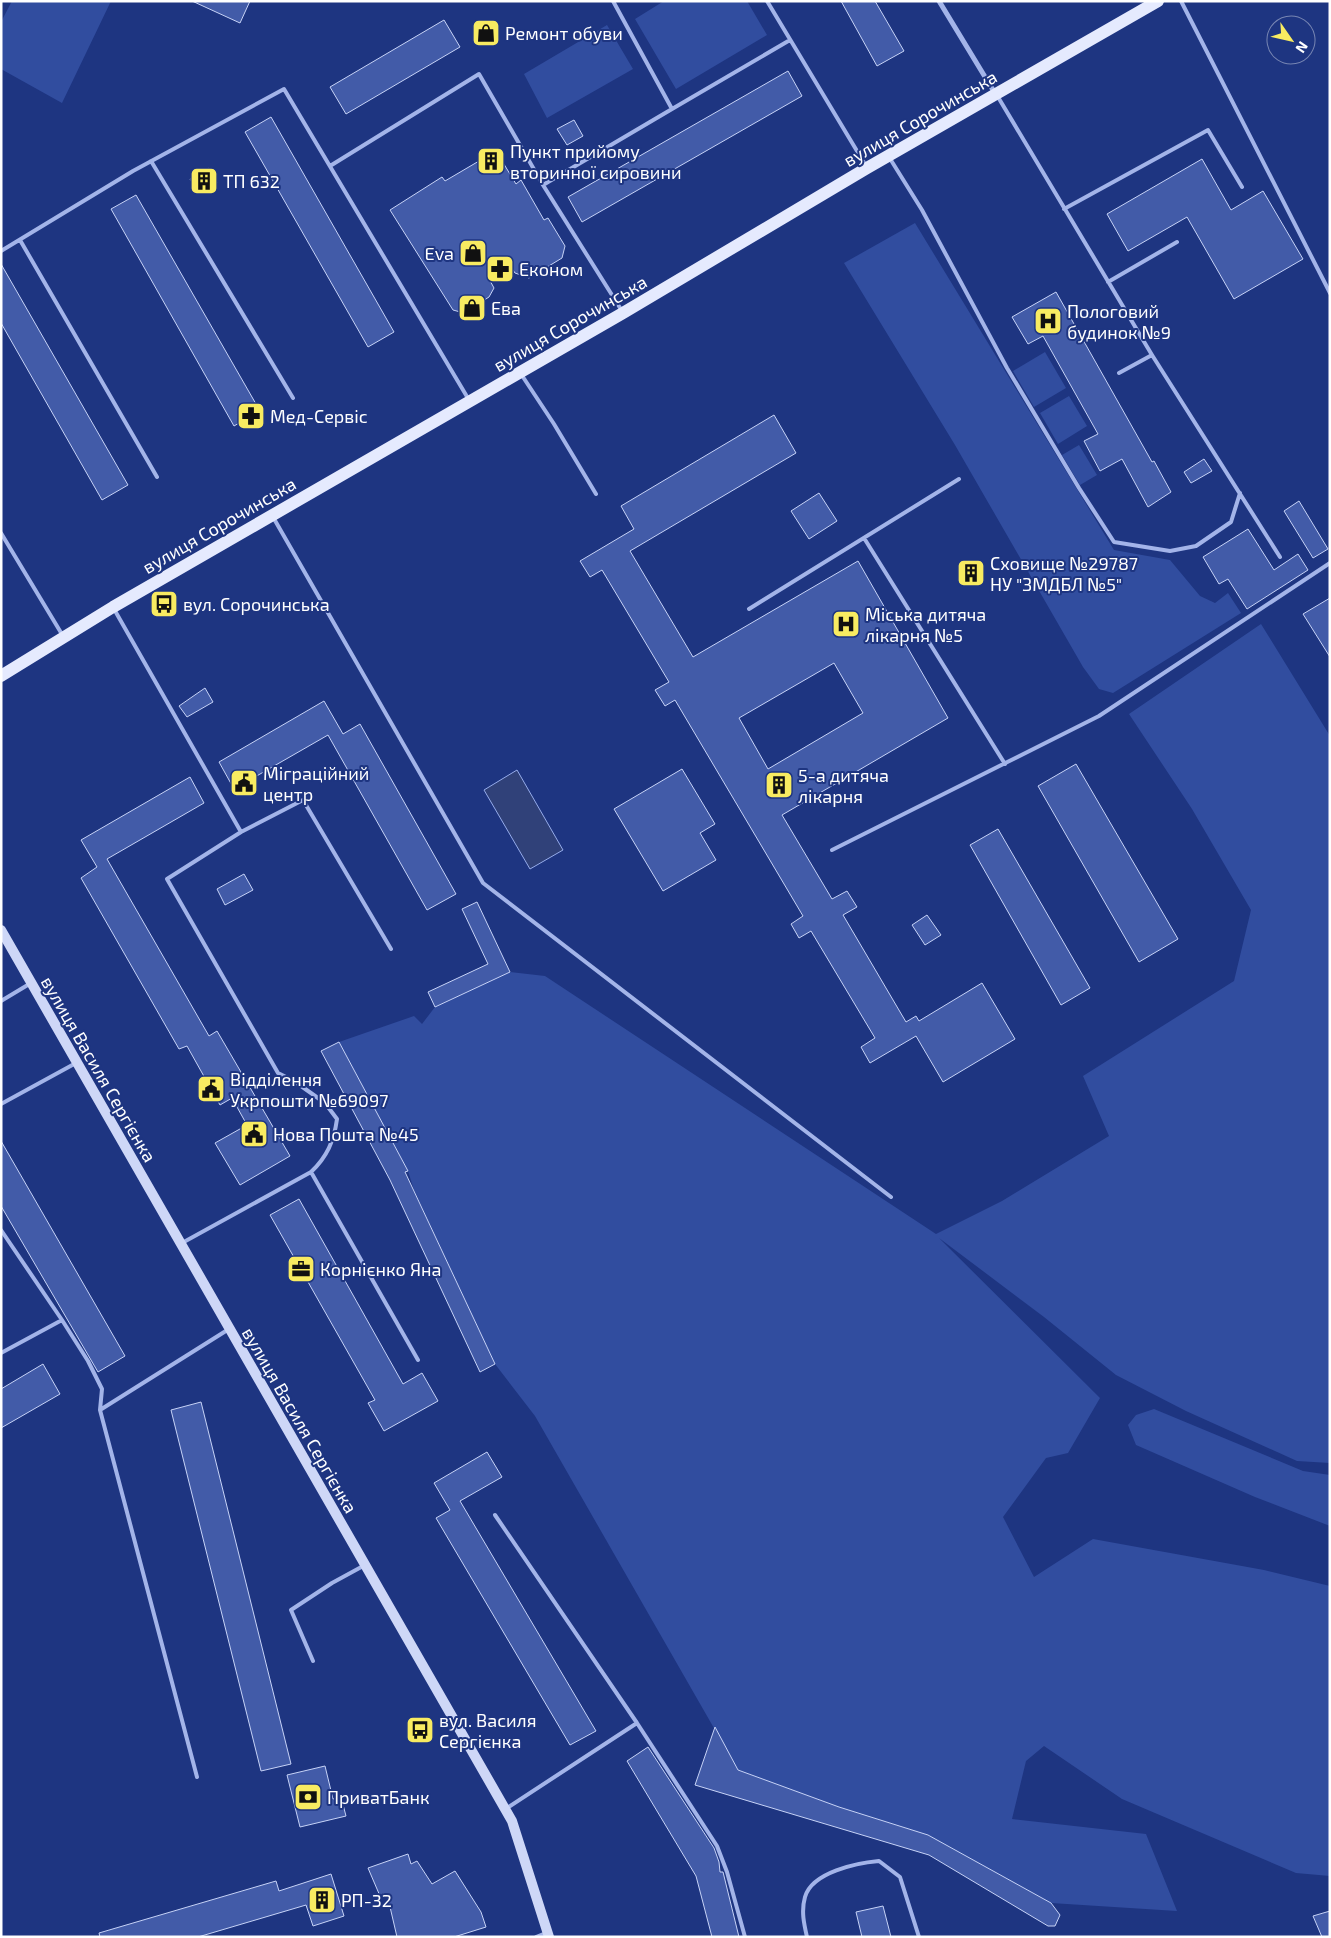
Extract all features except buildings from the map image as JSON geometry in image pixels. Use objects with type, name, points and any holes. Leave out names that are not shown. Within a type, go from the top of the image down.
[{"type":"main road","name":"вулиця Сорочинська","points":[[1,676],[113,607],[470,402],[867,168],[1158,1]]},
{"type":"main road","name":"вулиця Василя Сергієнка","points":[[1,930],[512,1821],[548,1935]]},
{"type":"street","points":[[939,1],[996,95]]},
{"type":"lane","points":[[613,1],[672,109]]},
{"type":"lane","points":[[767,1],[867,168]]},
{"type":"lane","points":[[1181,1],[1330,293]]},
{"type":"lane","points":[[543,185],[790,40]]},
{"type":"lane","points":[[330,166],[479,74],[543,185],[623,313]]},
{"type":"lane","points":[[1,251],[151,161],[284,89],[470,402]]},
{"type":"lane","points":[[996,95],[1152,355],[1280,557]]},
{"type":"lane","points":[[1064,209],[1208,130],[1242,187]]},
{"type":"lane","points":[[889,156],[922,210],[1007,368],[1079,488],[1114,542],[1170,551],[1196,546],[1231,522],[1240,493]]},
{"type":"lane","points":[[151,161],[293,398]]},
{"type":"lane","points":[[20,240],[157,477]]},
{"type":"lane","points":[[1108,282],[1177,242]]},
{"type":"lane","points":[[1119,373],[1152,355]]},
{"type":"lane","points":[[520,372],[596,494]]},
{"type":"lane","points":[[749,609],[959,479]]},
{"type":"lane","points":[[272,515],[483,883],[891,1197]]},
{"type":"lane","points":[[1,533],[64,638]]},
{"type":"lane","points":[[864,538],[1005,764]]},
{"type":"lane","points":[[832,850],[1099,716],[1330,563]]},
{"type":"lane","points":[[113,607],[241,832]]},
{"type":"lane","points":[[180,1244],[311,1172],[322,1162],[330,1148],[335,1134],[337,1119],[325,1103],[294,1081],[278,1073],[167,879],[241,832],[303,800],[391,949]]},
{"type":"lane","points":[[1,1001],[32,982]]},
{"type":"lane","points":[[1,1104],[76,1063]]},
{"type":"lane","points":[[311,1172],[418,1360]]},
{"type":"lane","points":[[1,1230],[62,1320],[88,1361],[102,1389],[100,1410],[197,1777]]},
{"type":"lane","points":[[1,1353],[62,1320]]},
{"type":"lane","points":[[100,1410],[229,1329]]},
{"type":"lane","points":[[495,1515],[637,1723],[717,1846],[729,1878],[746,1937]]},
{"type":"lane","points":[[313,1661],[291,1610],[332,1583],[365,1565]]},
{"type":"lane","points":[[505,1809],[637,1723]]},
{"type":"lane","points":[[807,1937],[803,1916],[805,1896],[814,1882],[837,1870],[860,1863],[879,1861],[900,1878],[920,1937]]},
{"type":"lane","points":[[536,1937],[548,1935]]},
{"type":"shaded area","points":[[12,1],[111,1],[62,103],[1,69],[1,22]]},
{"type":"shaded area","points":[[664,1],[747,1],[767,35],[676,89],[635,19]]},
{"type":"shaded area","points":[[607,25],[633,69],[547,118],[524,74]]},
{"type":"shaded area","points":[[915,223],[1114,550],[1170,560],[1200,596],[1215,603],[1228,593],[1241,613],[1113,693],[1099,689],[1083,667],[955,445],[844,263]]},
{"type":"shaded area","points":[[1045,352],[1066,388],[1034,407],[1013,371]]},
{"type":"shaded area","points":[[1069,396],[1087,426],[1058,444],[1040,413]]},
{"type":"shaded area","points":[[1079,445],[1097,475],[1080,485],[1062,455]]},
{"type":"shaded area","points":[[1261,624],[1330,736],[1330,1463],[1297,1461],[1186,1411],[1116,1375],[1044,1317],[939,1238],[1100,1398],[1068,1453],[1046,1458],[1003,1517],[1034,1577],[1093,1539],[1264,1570],[1330,1586],[1330,1876],[1296,1873],[1122,1799],[1044,1746],[1026,1761],[1012,1819],[1146,1834],[1177,1911],[1051,1903],[928,1835],[839,1807],[738,1770],[535,1416],[495,1364],[414,1190],[408,1171],[339,1042],[414,1016],[422,1024],[435,1007],[510,972],[545,976],[936,1234],[1002,1201],[1109,1136],[1083,1076],[1234,981],[1251,910],[1192,809],[1129,714]]},
{"type":"shaded area","points":[[517,770],[563,850],[530,869],[484,790]]},
{"type":"shaded area","points":[[1154,1409],[1303,1471],[1330,1475],[1330,1526],[1255,1497],[1136,1445],[1128,1425],[1136,1415]]},
{"type":"place","name":"Ремонт обуви","points":[[486,33]]},
{"type":"place","name":"Пункт прийому вторинної сировини","points":[[491,161]]},
{"type":"place","name":"ТП 632","points":[[204,181]]},
{"type":"place","name":"Eva","points":[[473,253]]},
{"type":"place","name":"Економ","points":[[500,269]]},
{"type":"place","name":"Ева","points":[[472,308]]},
{"type":"place","name":"Пологовий будинок №9","points":[[1048,321]]},
{"type":"place","name":"Мед-Сервіс","points":[[251,416]]},
{"type":"place","name":"Сховище №29787 НУ \"ЗМДБЛ №5\"","points":[[971,573]]},
{"type":"place","name":"вул. Сорочинська","points":[[164,604]]},
{"type":"place","name":"Міська дитяча лікарня №5","points":[[846,624]]},
{"type":"place","name":"Міграційний центр","points":[[244,783]]},
{"type":"place","name":"5-а дитяча лікарня","points":[[779,785]]},
{"type":"place","name":"Відділення Укрпошти №69097","points":[[211,1089]]},
{"type":"place","name":"Нова Пошта №45","points":[[254,1134]]},
{"type":"place","name":"Корнієнко Яна","points":[[301,1269]]},
{"type":"place","name":"вул. Василя Сергієнка","points":[[420,1730]]},
{"type":"place","name":"ПриватБанк","points":[[308,1797]]},
{"type":"place","name":"РП-32","points":[[322,1900]]}]
